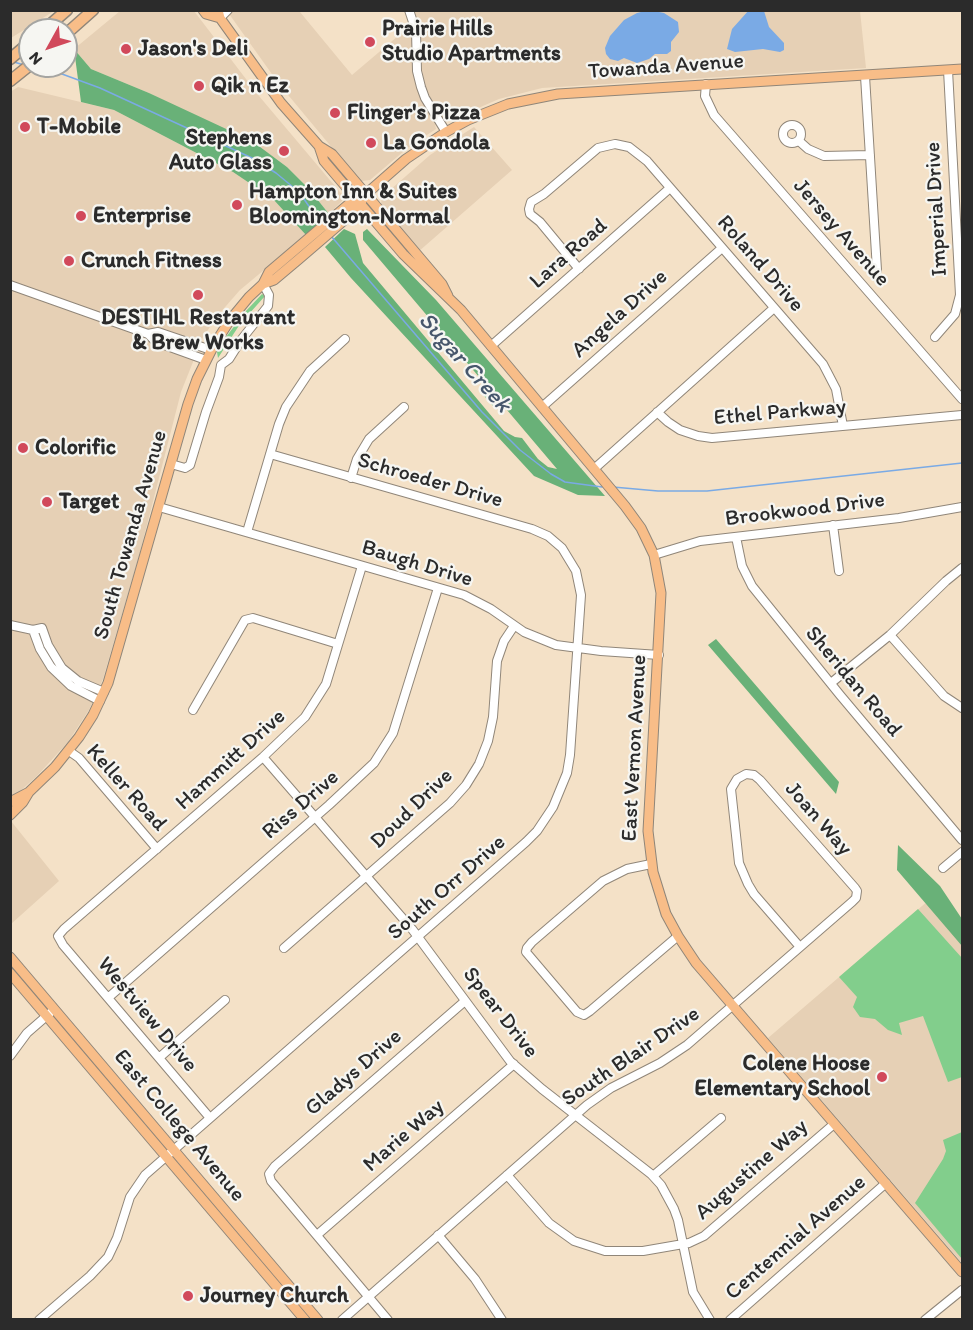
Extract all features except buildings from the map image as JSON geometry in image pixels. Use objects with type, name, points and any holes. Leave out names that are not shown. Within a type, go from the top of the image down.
[{"type":"highway","points":[[78,23],[93,10]]},
{"type":"main road","name":"East Vernon Avenue","points":[[203,10],[206,14],[219,14],[281,103],[319,146],[332,154],[361,199],[419,271],[437,289],[449,297],[641,528],[654,555],[662,593],[648,814],[651,864],[663,906],[678,936],[696,963],[963,1272]]},
{"type":"main road","name":"Towanda Avenue","points":[[361,199],[406,159],[446,132],[494,109],[524,99],[558,93],[963,69]]},
{"type":"main road","name":"South Towanda Avenue","points":[[10,815],[69,751],[102,697],[120,648],[193,390],[208,355],[230,320],[249,297],[263,284],[274,280],[317,236],[361,199]]},
{"type":"main road","name":"South Towanda Avenue","points":[[10,802],[29,792]]},
{"type":"main road","name":"East College Avenue","points":[[10,957],[166,1156],[304,1320]]},
{"type":"main road","name":"East College Avenue","points":[[10,973],[51,1012],[174,1150],[318,1320]]},
{"type":"street","points":[[219,14],[228,10]]},
{"type":"street","points":[[409,10],[416,31],[417,71],[421,87],[425,98],[446,132]]},
{"type":"street","name":"Imperial Drive","points":[[935,337],[955,315],[960,295],[948,70]]},
{"type":"street","points":[[866,76],[877,270]]},
{"type":"street","name":"Jersey Avenue","points":[[706,84],[705,96],[714,115],[963,399]]},
{"type":"street","points":[[799,141],[808,149],[824,156],[870,155]]},
{"type":"street","name":"Roland Drive","points":[[579,269],[540,222],[530,214],[531,202],[544,194],[593,151],[608,144],[633,149],[643,156],[825,368],[836,389],[843,426]]},
{"type":"street","name":"Lara Road","points":[[491,346],[670,188]]},
{"type":"street","name":"Angela Drive","points":[[542,407],[722,248]]},
{"type":"street","points":[[171,464],[185,468],[190,465],[221,365],[229,358],[268,306],[269,296],[263,284]]},
{"type":"street","points":[[10,285],[148,334],[156,342],[208,355],[221,365]]},
{"type":"street","points":[[594,469],[774,308]]},
{"type":"street","points":[[247,532],[281,418],[298,387],[324,357],[345,339]]},
{"type":"street","points":[[351,477],[357,459],[369,440],[404,407]]},
{"type":"street","name":"Ethel Parkway","points":[[657,412],[676,428],[706,438],[963,415]]},
{"type":"street","name":"Schroeder Drive","points":[[270,454],[532,529],[557,543],[570,558]]},
{"type":"street","name":"Baugh Drive","points":[[159,507],[472,598],[514,626],[542,641],[578,649],[659,655]]},
{"type":"street","name":"Brookwood Drive","points":[[654,555],[689,543],[932,513],[963,507]]},
{"type":"street","points":[[833,525],[839,571]]},
{"type":"street","name":"Sheridan Road","points":[[736,537],[742,566],[752,586],[963,840]]},
{"type":"street","name":"South Orr Drive","points":[[39,1320],[90,1276],[108,1257],[117,1238],[127,1203],[145,1175],[537,831],[561,791],[569,764],[581,595],[578,577],[570,558]]},
{"type":"street","name":"Hammitt Drive","points":[[58,936],[63,929],[299,724],[317,701],[326,684],[362,566]]},
{"type":"street","points":[[831,683],[890,635],[946,581],[963,568]]},
{"type":"street","name":"Riss Drive","points":[[109,997],[368,770],[393,734],[438,588]]},
{"type":"street","points":[[194,710],[241,624],[249,618],[338,644]]},
{"type":"street","points":[[10,625],[33,630],[42,628],[48,645],[62,668],[102,697]]},
{"type":"street","name":"Doud Drive","points":[[284,948],[450,803],[475,771],[483,756],[492,725],[497,661],[504,641],[514,626]]},
{"type":"street","points":[[33,630],[40,649],[51,668],[71,686],[102,697]]},
{"type":"street","points":[[890,635],[944,696],[963,708]]},
{"type":"street","name":"Keller Road","points":[[69,751],[79,758],[157,849]]},
{"type":"street","name":"Spear Drive","points":[[263,757],[418,937],[514,1064],[653,1176],[661,1185],[674,1209],[693,1292],[710,1320]]},
{"type":"street","name":"Joan Way","points":[[800,947],[754,894],[739,863],[731,789],[737,779],[745,775],[754,775],[760,780],[855,888],[857,895]]},
{"type":"street","points":[[943,868],[963,852]]},
{"type":"street","points":[[651,864],[627,869],[603,881],[532,942],[526,950],[577,1012],[582,1015],[590,1011],[678,936]]},
{"type":"street","name":"South Blair Drive","points":[[342,1320],[576,1115],[611,1088],[679,1051],[852,902],[857,895]]},
{"type":"street","name":"Westview Drive","points":[[58,936],[63,945],[210,1118]]},
{"type":"street","points":[[159,1058],[225,1000]]},
{"type":"street","name":"Gladys Drive","points":[[317,1235],[271,1181],[269,1175],[275,1166],[465,1000]]},
{"type":"street","points":[[10,1056],[27,1033],[51,1012]]},
{"type":"street","name":"Marie Way","points":[[317,1235],[514,1064]]},
{"type":"street","points":[[653,1176],[721,1118]]},
{"type":"street","name":"Augustine Way","points":[[507,1175],[549,1222],[567,1236],[585,1246],[605,1251],[633,1253],[683,1244],[708,1233],[834,1124]]},
{"type":"street","name":"Centennial Avenue","points":[[730,1320],[886,1183]]},
{"type":"street","points":[[438,1234],[475,1279],[502,1320]]},
{"type":"street","points":[[317,1235],[388,1320]]},
{"type":"street","points":[[925,1320],[963,1290]]},
{"type":"shaded area","points":[[11,10],[54,10],[43,18],[18,18],[18,34],[11,38]]},
{"type":"shaded area","points":[[120,11],[194,11],[259,96],[345,198],[329,214],[287,167],[269,154],[149,93],[91,69],[78,54],[78,46]]},
{"type":"shaded area","points":[[227,11],[301,11],[352,75],[411,25],[416,86],[436,129],[410,146],[370,180],[358,179],[279,84]]},
{"type":"shaded area","points":[[414,11],[860,11],[866,68],[542,88],[499,99],[446,122],[442,119],[425,87],[420,29]]},
{"type":"shaded area","points":[[18,87],[114,110],[233,172],[273,199],[306,235],[240,290],[203,337],[181,392],[139,556],[103,679],[89,710],[68,742],[36,777],[11,799],[10,92]]},
{"type":"shaded area","points":[[474,127],[512,170],[418,252],[382,208],[382,197],[430,155]]},
{"type":"shaded area","points":[[11,821],[59,881],[10,924]]},
{"type":"shaded area","name":"Colene Hoose Elementary School","points":[[929,900],[962,939],[962,1263],[768,1038]]},
{"type":"green space","points":[[78,54],[91,69],[252,141],[287,167],[329,214],[306,235],[273,199],[233,172],[114,110],[81,102]]},
{"type":"green space","points":[[344,229],[355,234],[363,263],[504,431],[522,438],[538,459],[548,467],[557,469],[363,240],[363,232],[367,229],[436,300],[605,496],[578,495],[534,476],[325,247]]},
{"type":"green space","points":[[262,294],[265,296],[240,324],[218,358],[217,352],[226,337]]},
{"type":"green space","points":[[485,384],[499,400],[493,406],[479,390]]},
{"type":"green space","points":[[716,639],[839,782],[836,794],[708,645]]},
{"type":"green space","points":[[898,845],[940,886],[962,919],[962,946],[897,870]]},
{"type":"green space","points":[[918,909],[962,958],[962,1077],[948,1082],[923,1016],[899,1023],[902,1035],[888,1030],[875,1019],[860,1017],[853,1007],[857,997],[839,977]]},
{"type":"green space","points":[[962,1132],[962,1259],[915,1203],[943,1159],[946,1151],[943,1140]]},
{"type":"water","points":[[649,10],[664,13],[678,22],[679,32],[671,42],[671,51],[667,54],[655,54],[637,63],[624,58],[618,61],[610,59],[605,48],[610,36],[624,20]]},
{"type":"water","points":[[749,10],[764,11],[769,27],[784,43],[784,50],[780,52],[763,49],[735,52],[727,49],[732,29]]},
{"type":"waterway","name":"Sugar Creek","points":[[14,62],[18,63]]},
{"type":"waterway","name":"Sugar Creek","points":[[73,78],[100,88],[252,158],[276,173],[299,192],[320,222]]},
{"type":"waterway","name":"Sugar Creek","points":[[331,236],[482,412],[520,450],[565,482],[602,487]]},
{"type":"waterway","name":"Sugar Creek","points":[[613,487],[658,491],[707,491],[962,463]]},
{"type":"place","name":"Prairie Hills Studio Apartments","points":[[370,42]]},
{"type":"place","name":"Jason's Deli","points":[[126,49]]},
{"type":"place","name":"Qik n Ez","points":[[199,86]]},
{"type":"place","name":"Flinger's Pizza","points":[[335,113]]},
{"type":"place","name":"T-Mobile","points":[[25,127]]},
{"type":"place","name":"La Gondola","points":[[371,143]]},
{"type":"place","name":"Stephens Auto Glass","points":[[284,151]]},
{"type":"place","name":"Hampton Inn & Suites Bloomington-Normal","points":[[237,205]]},
{"type":"place","name":"Enterprise","points":[[81,216]]},
{"type":"place","name":"Crunch Fitness","points":[[69,261]]},
{"type":"place","name":"DESTIHL Restaurant & Brew Works","points":[[198,295]]},
{"type":"place","name":"Colorific","points":[[23,448]]},
{"type":"place","name":"Target","points":[[47,502]]},
{"type":"place","name":"Colene Hoose Elementary School","points":[[882,1077]]},
{"type":"place","name":"Journey Church","points":[[188,1296]]}]
